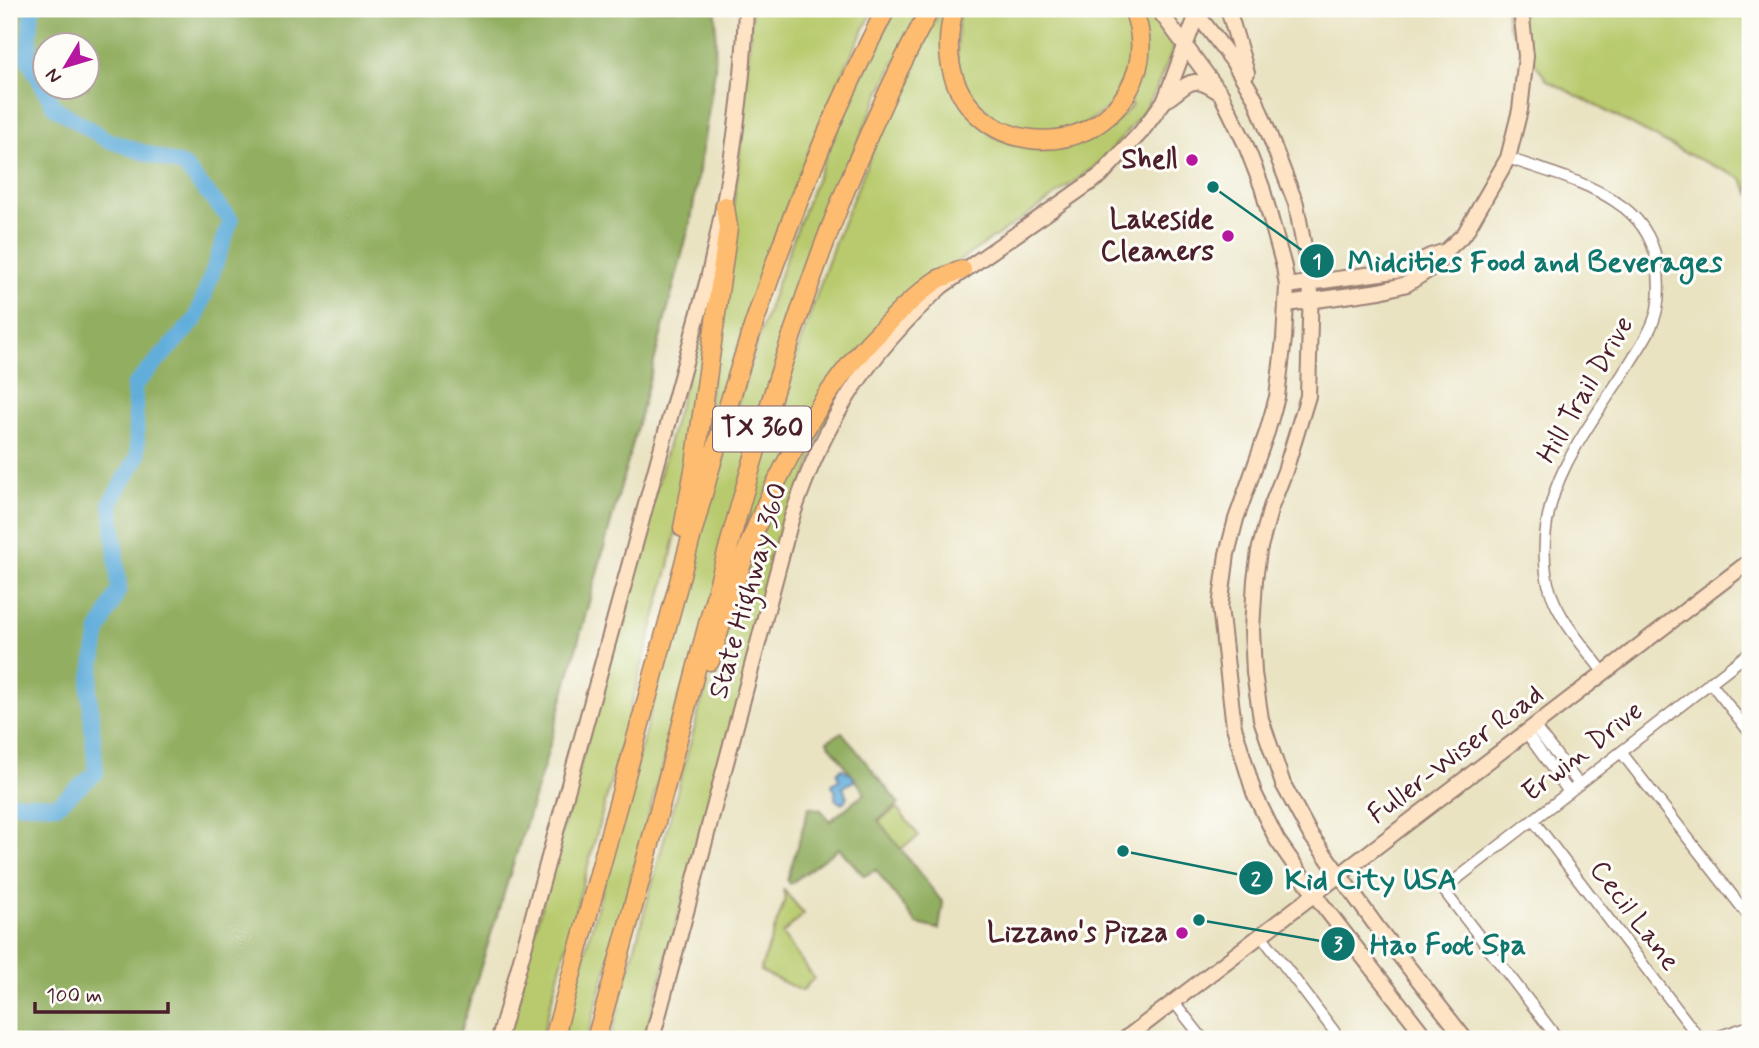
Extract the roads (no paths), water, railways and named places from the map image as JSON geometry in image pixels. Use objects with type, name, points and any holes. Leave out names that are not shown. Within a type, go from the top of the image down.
[{"type":"highway","name":"TX 360","points":[[554,1039],[717,446],[762,299],[812,168],[886,9]]},
{"type":"highway","name":"TX 360","points":[[596,1039],[724,563],[788,344],[841,200],[892,83],[930,9]]},
{"type":"highway","points":[[954,9],[950,26],[950,58],[958,88],[984,119],[1001,130],[1021,138],[1042,141],[1065,139],[1087,131],[1106,118],[1122,100],[1133,82],[1140,62],[1141,41],[1133,9]]},
{"type":"highway","points":[[619,798],[620,773],[680,541],[695,465],[728,228],[725,206]]},
{"type":"highway","points":[[644,867],[655,850],[716,642],[779,474],[813,416],[852,362],[894,317],[938,280],[962,270]]},
{"type":"main road","points":[[499,1039],[708,279],[725,206],[741,95],[746,9]]},
{"type":"main road","points":[[1158,9],[1221,94],[1245,143],[1262,187],[1287,286],[1277,397],[1236,519],[1227,554],[1220,607],[1234,727],[1254,793],[1278,840],[1314,894],[1427,1039]]},
{"type":"main road","points":[[1228,9],[1255,98],[1296,204],[1312,302],[1308,396],[1271,507],[1259,551],[1255,580],[1252,640],[1261,719],[1283,783],[1310,834],[1465,1039]]},
{"type":"main road","points":[[1287,304],[1380,291],[1407,284],[1438,264],[1446,251],[1465,233],[1508,158],[1524,91],[1526,41],[1521,9]]},
{"type":"main road","points":[[1197,10],[1255,98]]},
{"type":"main road","name":"State Highway 360","points":[[652,1039],[791,520],[811,465],[839,407],[876,356],[919,307],[962,270],[1101,176],[1141,132],[1165,100],[1197,10]]},
{"type":"main road","points":[[1165,100],[1192,81],[1201,81],[1221,94]]},
{"type":"main road","points":[[1287,286],[1402,270],[1446,251]]},
{"type":"main road","name":"Fuller-Wiser Road","points":[[1125,1039],[1750,561]]},
{"type":"street","name":"Hill Trail Drive","points":[[1508,158],[1590,187],[1617,202],[1644,229],[1656,256],[1658,299],[1650,329],[1567,462],[1550,503],[1546,521],[1546,575],[1553,598],[1559,612],[1604,673]]},
{"type":"street","name":"Erwin Drive","points":[[1558,1039],[1445,892],[1445,888],[1750,652]]},
{"type":"street","points":[[1710,682],[1750,733]]},
{"type":"street","points":[[1530,729],[1580,784]]},
{"type":"street","points":[[1530,729],[1569,792]]},
{"type":"street","points":[[1621,752],[1750,918]]},
{"type":"street","name":"Cecil Lane","points":[[1532,820],[1700,1039]]},
{"type":"street","points":[[1261,935],[1340,1039]]},
{"type":"street","points":[[1174,1002],[1203,1039]]},
{"type":"street","points":[[1711,1039],[1750,1026]]},
{"type":"water","points":[[842,768],[853,776],[854,781],[843,787],[847,797],[840,803],[835,799],[832,786],[839,780],[837,773]]},
{"type":"waterway","points":[[9,803],[57,805],[96,773],[89,689],[99,631],[119,589],[111,502],[138,456],[134,386],[196,319],[231,220],[184,166],[107,140],[54,107],[28,59],[32,9]]},
{"type":"place","name":"Shell","points":[[1192,160]]},
{"type":"place","name":"Midcities Food and Beverages","points":[[1213,187]]},
{"type":"place","name":"Lakeside Cleaners","points":[[1228,236]]},
{"type":"place","name":"Kid City USA","points":[[1123,851]]},
{"type":"place","name":"Hao Foot Spa","points":[[1199,920]]},
{"type":"place","name":"Lizzano's Pizza","points":[[1182,933]]}]
